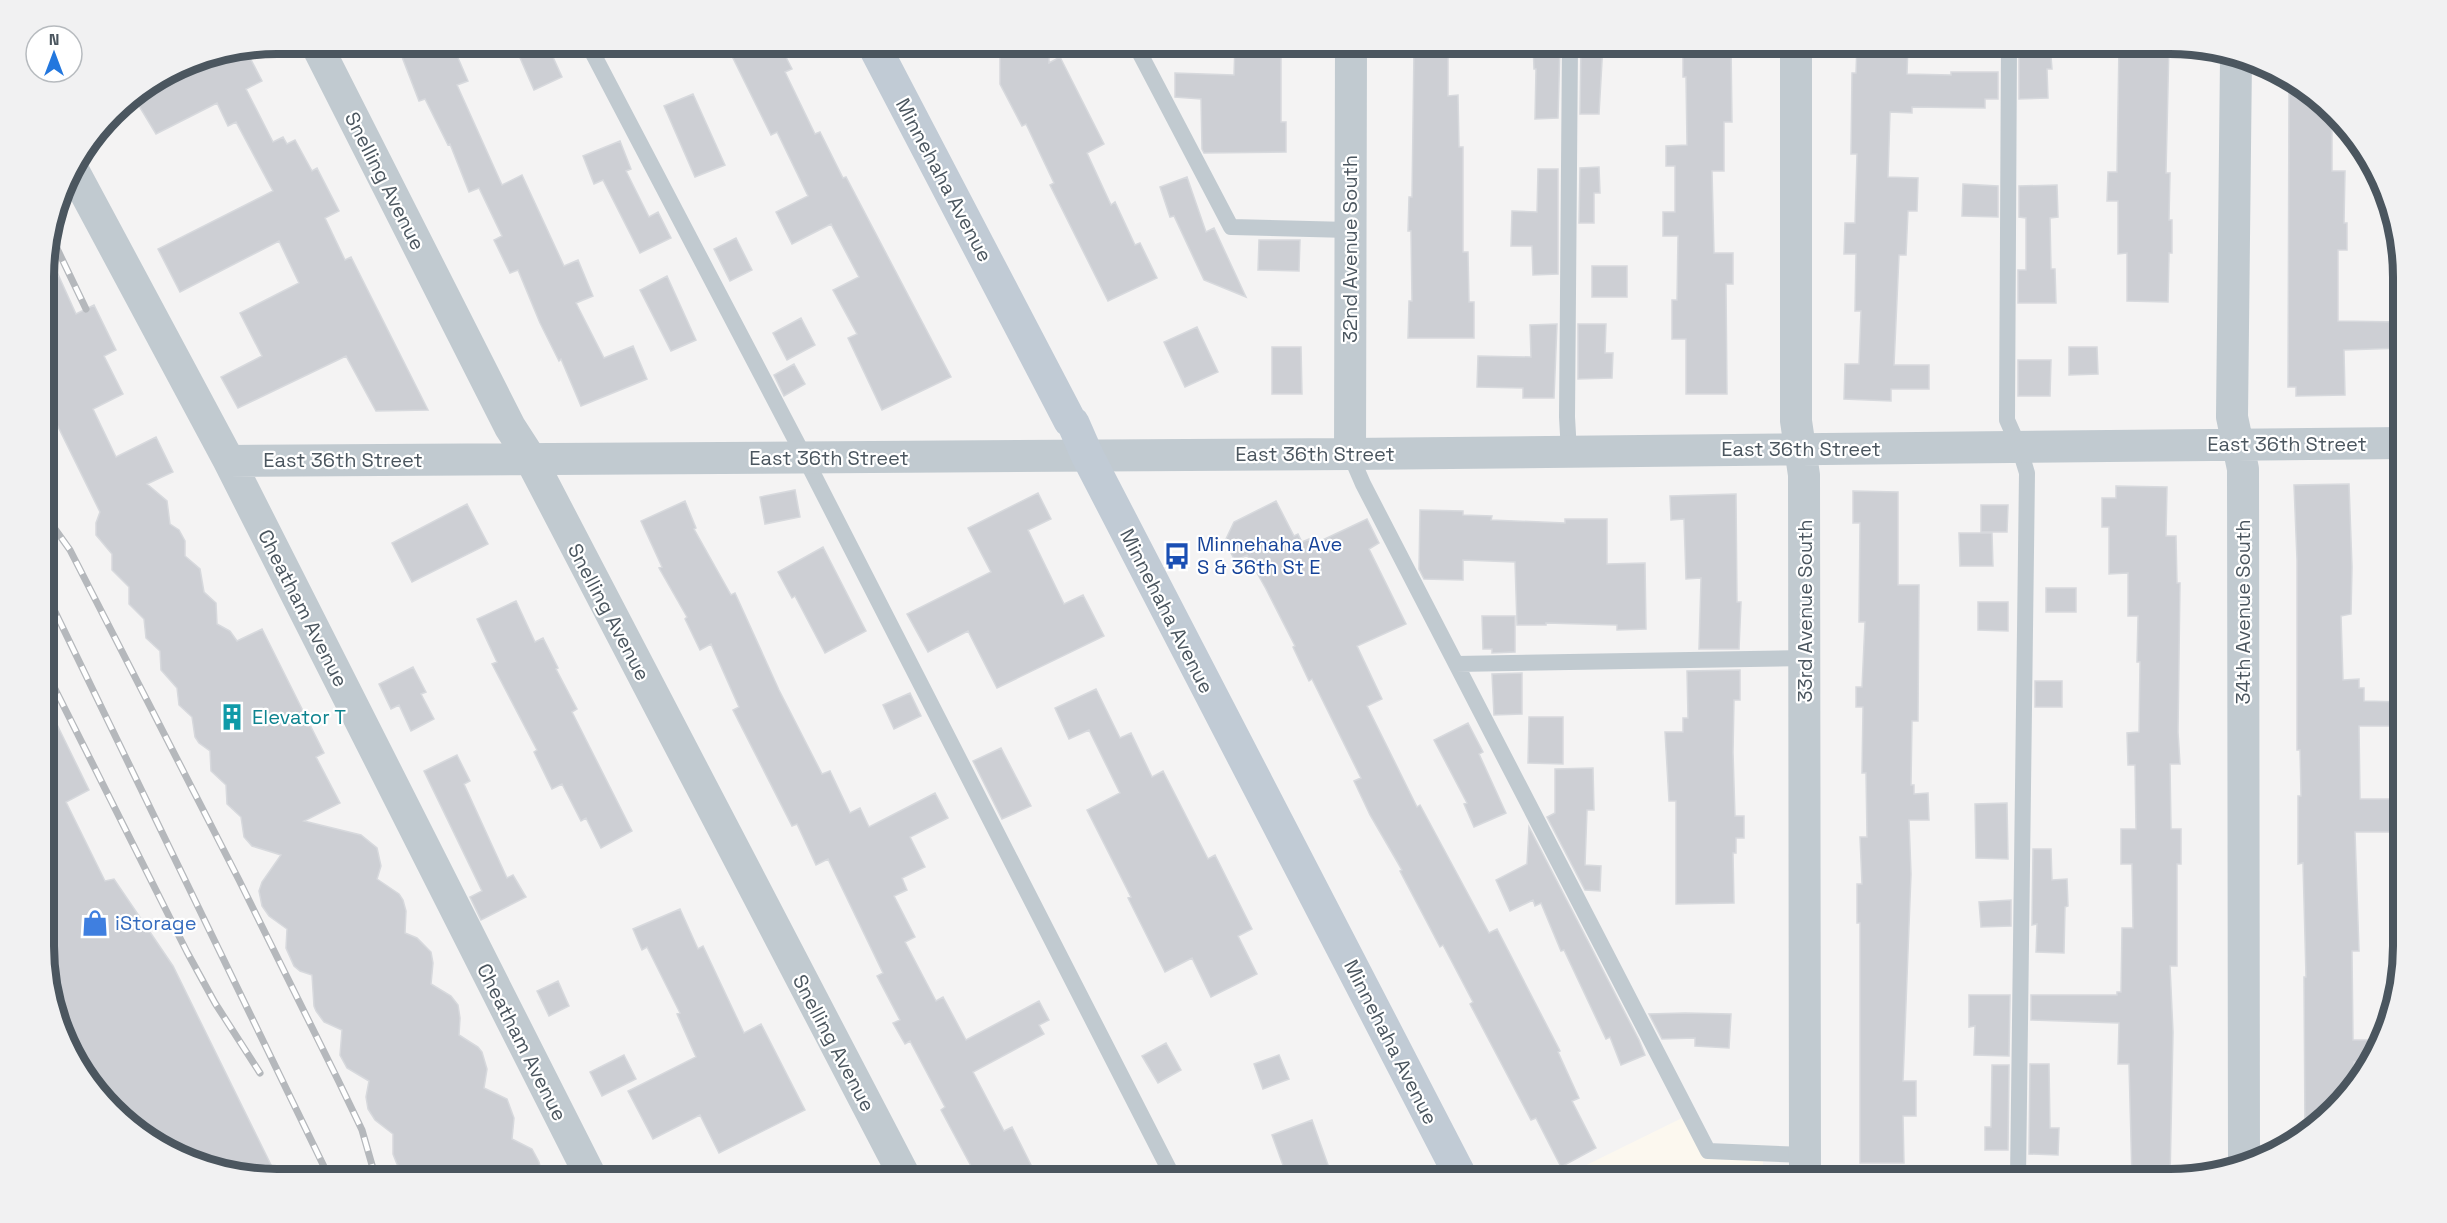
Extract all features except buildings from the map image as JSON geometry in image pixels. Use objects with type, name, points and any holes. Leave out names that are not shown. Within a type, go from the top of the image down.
[{"type":"main road","name":"Minnehaha Avenue","points":[[878,54],[1073,423],[1087,455],[1457,1169]]},
{"type":"street","name":"Snelling Avenue","points":[[321,54],[510,427],[530,458],[901,1169]]},
{"type":"street","name":"32nd Avenue South","points":[[1350,454],[1351,54]]},
{"type":"street","name":"33rd Avenue South","points":[[1796,54],[1796,421],[1804,475],[1806,658],[1805,1167]]},
{"type":"street","name":"34th Avenue South","points":[[2236,64],[2232,417],[2243,469],[2244,1156]]},
{"type":"street","name":"Cheatham Avenue","points":[[77,178],[229,461],[587,1169]]},
{"type":"street","name":"East 36th Street","points":[[229,461],[1350,454],[2393,443]]},
{"type":"lane","points":[[593,54],[805,458],[1169,1169]]},
{"type":"lane","points":[[1140,54],[1231,227],[1349,231]]},
{"type":"lane","points":[[1569,452],[1567,417],[1570,54]]},
{"type":"lane","points":[[2009,54],[2007,420],[2019,447],[2027,478],[2018,1169]]},
{"type":"lane","points":[[1350,454],[1363,484],[1708,1151],[1805,1167]]},
{"type":"lane","points":[[1456,664],[1806,658]]},
{"type":"shaded area","points":[[1682,1118],[1704,1155],[1763,1157],[1763,1169],[1578,1169]]},
{"type":"railway","points":[[56,247],[86,309]]},
{"type":"railway","points":[[54,528],[70,550],[239,880],[362,1130],[373,1169]]},
{"type":"railway","points":[[54,610],[325,1169]]},
{"type":"railway","points":[[54,687],[187,952],[215,1003],[260,1073]]},
{"type":"place","name":"Minnehaha Ave S & 36th St E","points":[[1177,556]]},
{"type":"place","name":"Elevator T","points":[[232,717]]},
{"type":"place","name":"iStorage","points":[[95,923]]}]
